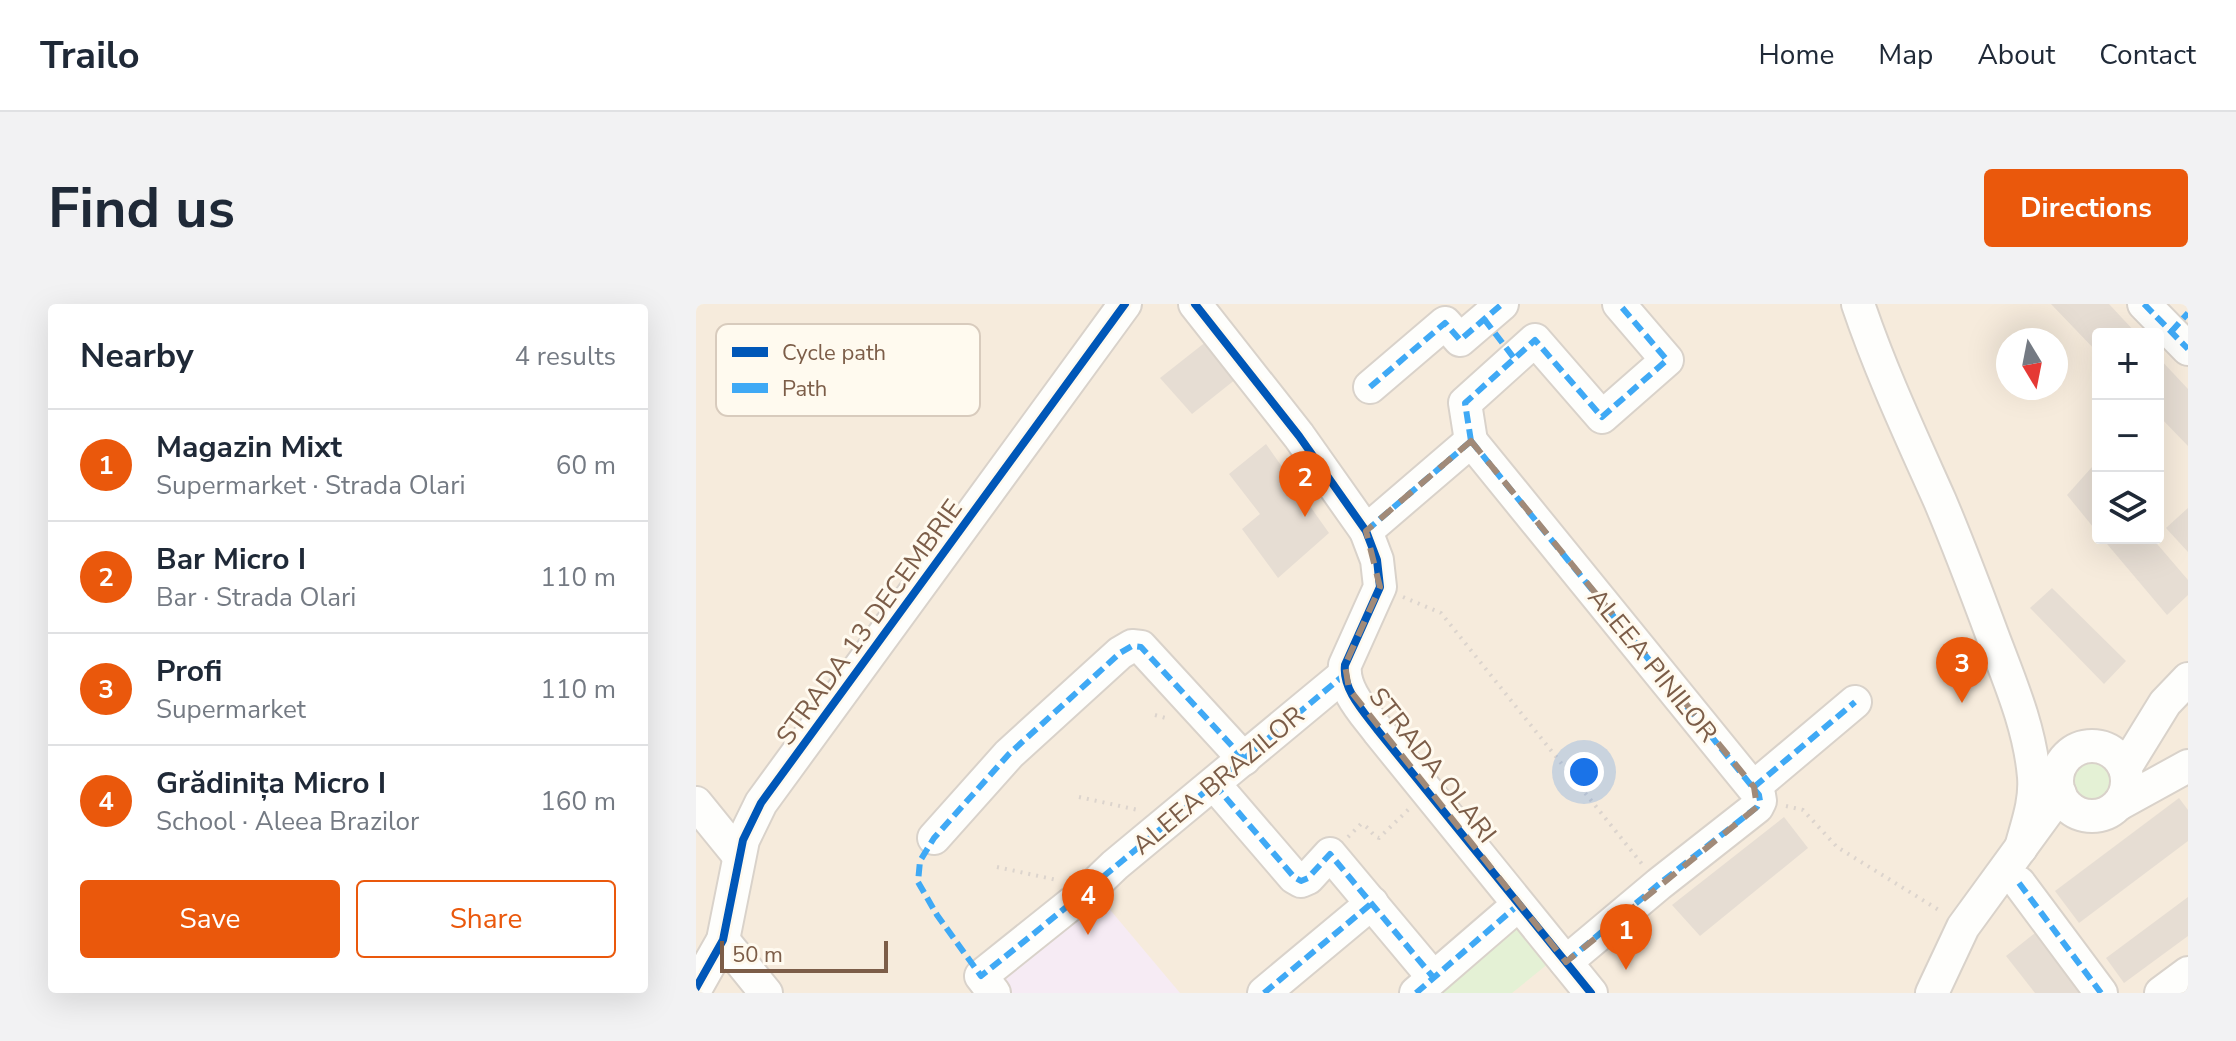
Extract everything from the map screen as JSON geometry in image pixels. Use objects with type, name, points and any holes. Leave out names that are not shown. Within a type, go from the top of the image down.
[{"type":"street","name":"STRADA 13 DECEMBRIE","points":[[696,988],[723,940],[743,840],[761,803],[1125,304]]},
{"type":"street","points":[[1195,304],[1299,436],[1366,531],[1377,560],[1380,587]]},
{"type":"street","points":[[1366,531],[1471,441],[1465,403],[1535,340],[1602,417],[1667,360],[1619,304]]},
{"type":"street","points":[[1858,304],[1873,349],[1964,558],[2022,717],[2034,779],[2033,804],[2021,848]]},
{"type":"street","points":[[2144,304],[2182,332]]},
{"type":"street","points":[[1370,387],[1445,323],[1460,340],[1493,312],[1514,358]]},
{"type":"street","name":"ALEEA PINILOR","points":[[1471,441],[1757,794]]},
{"type":"street","name":"STRADA OLARI","points":[[1380,587],[1345,665],[1344,675],[1349,689],[1372,723],[1591,993]]},
{"type":"street","points":[[934,838],[1009,754],[1120,653],[1132,646],[1141,647],[1244,759]]},
{"type":"street","name":"ALEEA BRAZILOR","points":[[988,984],[1171,818],[1344,675]]},
{"type":"street","points":[[2072,777],[2165,703],[2188,679]]},
{"type":"street","points":[[1566,962],[1757,807],[1757,794],[1855,702]]},
{"type":"street","points":[[2022,717],[2072,777],[2092,816],[2102,814],[2123,783],[2165,703]]},
{"type":"street","points":[[1932,993],[1963,927],[2072,777],[2104,748],[2113,753],[2123,783]]},
{"type":"street","points":[[2030,749],[2072,777]]},
{"type":"street","points":[[2123,783],[2188,766]]},
{"type":"street","points":[[1214,784],[1294,877],[1301,881],[1308,878],[1330,854],[1372,903],[1425,985],[1518,905]]},
{"type":"street","points":[[696,803],[739,856]]},
{"type":"street","points":[[2019,883],[2101,993]]},
{"type":"street","points":[[1264,993],[1372,903]]},
{"type":"street","points":[[723,940],[766,993]]},
{"type":"street","points":[[2161,993],[2188,973]]},
{"type":"path","points":[[1380,587],[1441,613],[1659,884]]},
{"type":"path","points":[[1330,854],[1361,824],[1379,838],[1427,790]]},
{"type":"path","points":[[1757,794],[1803,810],[1837,847],[1948,915]]},
{"type":"path","points":[[1079,797],[1171,818]]},
{"type":"path","points":[[997,867],[1091,888]]},
{"type":"highlighted area","points":[[1471,441],[1754,787],[1757,807],[1566,962],[1349,689],[1345,665],[1380,587],[1366,531]]},
{"type":"shaded area","points":[[696,304],[2188,304],[2188,993],[696,993]]},
{"type":"shaded area","points":[[1096,893],[1180,993],[1008,993],[995,976]]},
{"type":"green space","points":[[2093,762],[2106,768],[2112,781],[2106,794],[2093,800],[2080,794],[2074,781],[2080,768]]},
{"type":"green space","points":[[1521,926],[1549,963],[1512,993],[1437,993]]},
{"type":"building","points":[[2051,304],[2109,304],[2131,328],[2092,328],[2092,347]]},
{"type":"building","points":[[1207,341],[1236,379],[1192,414],[1160,378]]},
{"type":"building","points":[[2164,363],[2188,389],[2188,446],[2164,421]]},
{"type":"building","points":[[1266,444],[1329,533],[1278,578],[1242,529],[1260,514],[1229,474]]},
{"type":"building","points":[[2092,467],[2092,526],[2067,495]]},
{"type":"building","points":[[2188,508],[2188,552],[2166,528]]},
{"type":"building","points":[[2107,544],[2157,544],[2188,580],[2188,595],[2167,615]]},
{"type":"building","points":[[2052,588],[2126,661],[2104,684],[2030,608]]},
{"type":"building","points":[[2179,798],[2188,810],[2188,841],[2079,923],[2055,891]]},
{"type":"building","points":[[1784,817],[1808,848],[1700,936],[1672,905]]},
{"type":"building","points":[[2188,897],[2188,936],[2124,983],[2106,958]]},
{"type":"building","points":[[2035,933],[2082,993],[2035,993],[2006,956]]},
{"type":"marked path","points":[[1370,387],[1445,323],[1460,340],[1502,304]]},
{"type":"marked path","points":[[1471,441],[1465,403],[1535,340],[1602,417],[1667,360],[1619,304]]},
{"type":"marked path","points":[[2144,304],[2188,349]]},
{"type":"marked path","points":[[2171,332],[2188,313]]},
{"type":"marked path","points":[[1484,319],[1514,358]]},
{"type":"marked path","points":[[1471,441],[1759,795],[1757,807],[1566,962]]},
{"type":"marked path","points":[[1366,531],[1471,441]]},
{"type":"marked path","points":[[1244,759],[1141,647],[1132,646],[1120,653],[1009,754],[934,838],[920,861],[918,882],[937,915],[981,976],[1163,827],[1254,751],[1344,675]]},
{"type":"marked path","points":[[1754,787],[1855,702]]},
{"type":"marked path","points":[[1214,784],[1294,877],[1301,881],[1308,878],[1330,854],[1433,977]]},
{"type":"marked path","points":[[2019,883],[2101,993]]},
{"type":"marked path","points":[[1264,993],[1372,903]]},
{"type":"marked path","points":[[1416,993],[1518,905]]},
{"type":"cycle path","points":[[696,988],[723,940],[743,840],[761,803],[1125,304]]},
{"type":"cycle path","points":[[1195,304],[1299,436],[1366,531],[1377,560],[1380,587],[1345,665],[1347,683],[1356,701],[1591,993]]},
{"type":"place","name":"Bar Micro I","points":[[1305,517]]},
{"type":"place","name":"Profi","points":[[1962,703]]},
{"type":"place","name":"Grădinița Micro I","points":[[1088,935]]},
{"type":"place","name":"Magazin Mixt","points":[[1626,970]]}]
